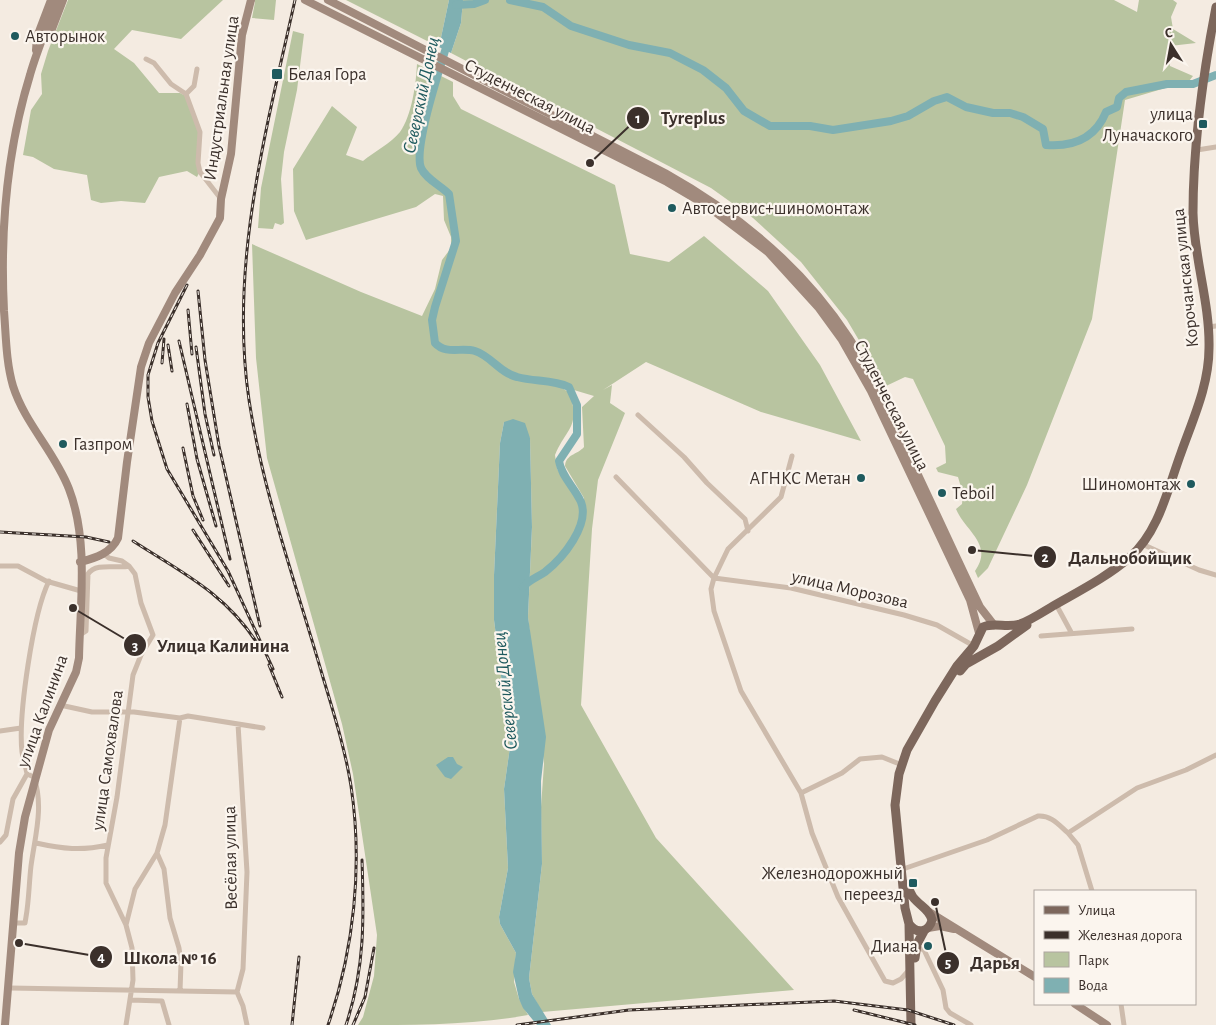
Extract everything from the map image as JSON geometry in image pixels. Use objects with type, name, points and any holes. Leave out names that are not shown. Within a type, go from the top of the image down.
[{"type":"main road","points":[[34,64],[37,37],[51,0]]},
{"type":"main road","points":[[34,64],[57,0]]},
{"type":"main road","points":[[34,64],[47,41],[63,0]]},
{"type":"main road","name":"Индустриальная улица","points":[[104,554],[115,545],[118,538],[126,462],[141,367],[149,343],[175,293],[200,255],[220,218],[221,199],[231,154],[242,35],[251,0]]},
{"type":"main road","name":"Студенческая улица","points":[[305,0],[335,16],[470,72],[665,173],[707,197],[748,227],[797,273],[836,320],[860,358],[952,544],[980,607],[995,626]]},
{"type":"main road","name":"Студенческая улица","points":[[328,0],[466,80],[642,169],[706,205],[756,242],[788,273],[842,340],[867,382],[972,605],[979,635]]},
{"type":"main road","name":"Корочанская улица","points":[[1001,643],[1133,560],[1163,516],[1200,420],[1213,375],[1212,327],[1194,236],[1194,195],[1204,87],[1216,6]]},
{"type":"main road","name":"Корочанская улица","points":[[1206,73],[1216,28]]},
{"type":"main road","name":"улица Калинина","points":[[5,1025],[10,988],[21,837],[31,776],[59,705],[78,665],[80,635],[81,591],[78,523],[69,489],[52,454],[18,401],[7,354],[3,276],[6,197],[16,129],[34,64]]},
{"type":"main road","name":"Корочанская улица","points":[[995,626],[1022,624],[1088,586],[1144,545]]},
{"type":"main road","points":[[80,562],[104,554]]},
{"type":"main road","points":[[911,1025],[909,921],[905,908],[896,805],[902,765],[907,750],[957,666],[974,646],[986,626],[995,626],[1002,636],[1001,643],[966,664],[958,673],[909,758],[903,775],[900,804],[910,892],[932,920],[916,947],[915,1025]]},
{"type":"main road","points":[[979,635],[981,644],[991,648]]},
{"type":"main road","points":[[909,921],[914,910],[926,910],[1034,976]]},
{"type":"main road","points":[[909,921],[916,930],[940,926],[959,930]]},
{"type":"main road","points":[[0,988],[10,988]]},
{"type":"main road","points":[[1077,1005],[1107,1025]]},
{"type":"street","points":[[146,59],[154,63],[171,84],[186,94],[194,86],[197,69]]},
{"type":"street","name":"Индустриальная улица","points":[[186,94],[200,132],[198,163],[200,172],[221,199]]},
{"type":"street","points":[[1199,150],[1216,147]]},
{"type":"street","points":[[638,415],[684,456],[707,483],[745,519],[748,531]]},
{"type":"street","points":[[792,456],[781,497],[728,549],[714,578],[711,589],[714,611],[741,691],[801,793],[812,833],[838,897],[885,981],[892,983],[901,979],[911,969]]},
{"type":"street","points":[[616,477],[714,578]]},
{"type":"street","points":[[1144,545],[1199,570],[1216,575]]},
{"type":"street","points":[[104,554],[129,566]]},
{"type":"street","points":[[0,566],[18,566],[49,581],[81,591]]},
{"type":"street","points":[[80,635],[86,630],[88,574],[90,570],[129,566]]},
{"type":"street","name":"улица Самохвалова","points":[[126,1025],[132,991],[132,948],[126,925],[106,884],[108,845],[117,797],[133,675],[141,655],[153,635],[141,603],[135,574],[129,566]]},
{"type":"street","name":"улица Морозова","points":[[714,578],[791,588],[904,615],[937,625],[974,646]]},
{"type":"street","points":[[14,923],[25,923],[36,843],[39,808],[38,790],[22,751],[22,728],[32,644],[44,592],[49,581]]},
{"type":"street","points":[[1058,608],[1071,632]]},
{"type":"street","points":[[1041,636],[1071,632],[1132,629]]},
{"type":"street","points":[[59,705],[92,712],[180,718],[188,716],[263,728]]},
{"type":"street","points":[[126,925],[136,889],[157,853],[165,825],[180,718]]},
{"type":"street","name":"Весёлая улица","points":[[237,992],[243,968],[247,872],[238,724]]},
{"type":"street","points":[[0,730],[22,728]]},
{"type":"street","points":[[1068,833],[1137,788],[1186,770],[1216,755]]},
{"type":"street","points":[[801,793],[842,773],[860,759],[882,757],[902,765]]},
{"type":"street","points":[[0,842],[8,828],[13,799],[31,776]]},
{"type":"street","points":[[906,868],[987,840],[1038,816],[1045,816],[1052,819],[1068,833],[1078,845],[1092,890]]},
{"type":"street","points":[[36,843],[67,849],[86,850],[108,845]]},
{"type":"street","points":[[157,853],[164,869],[170,918],[179,948],[181,962],[180,991]]},
{"type":"street","points":[[916,947],[924,950],[943,990],[946,1008],[957,1018],[971,1025]]},
{"type":"street","points":[[10,988],[237,992],[244,1006],[247,1025]]},
{"type":"street","points":[[130,1000],[162,1001],[169,1025]]},
{"type":"street","points":[[1121,1005],[1124,1025]]},
{"type":"green space","points":[[68,0],[223,0],[181,39],[132,30],[114,49],[134,63],[159,93],[180,93],[186,96],[199,132],[199,173],[197,177],[187,171],[159,177],[145,203],[121,201],[101,203],[91,200],[87,175],[54,169],[33,157],[23,155],[31,110],[42,94],[41,74]]},
{"type":"green space","points":[[252,0],[276,0],[274,20],[252,18],[255,2]]},
{"type":"green space","points":[[346,0],[449,0],[439,47]]},
{"type":"green space","points":[[463,0],[1114,0],[1137,12],[1139,0],[1173,0],[1177,3],[1171,17],[1173,29],[1196,43],[1170,46],[1168,56],[1170,66],[1193,76],[1189,81],[1125,100],[1092,319],[1027,485],[988,568],[978,578],[975,571],[980,561],[980,545],[956,509],[962,504],[963,494],[958,477],[938,472],[936,468],[946,463],[945,446],[913,379],[905,377],[886,386],[847,320],[801,262],[753,218],[711,188],[451,53],[461,23]]},
{"type":"green space","points":[[293,31],[304,34],[297,90],[284,152],[281,179],[284,223],[281,225],[275,223],[273,229],[258,228],[261,188]]},
{"type":"green space","points":[[417,64],[453,82],[453,96],[461,109],[615,185],[630,254],[669,262],[704,236],[768,291],[820,365],[861,441],[761,412],[646,362],[603,390],[612,385],[610,403],[625,413],[598,480],[592,529],[581,705],[656,838],[794,990],[542,1012],[532,994],[529,978],[542,864],[541,807],[544,764],[528,617],[532,528],[530,438],[504,422],[500,443],[494,575],[494,620],[510,747],[504,789],[508,868],[499,917],[500,924],[516,953],[514,982],[519,999],[528,1015],[466,1023],[358,1025],[363,1017],[374,976],[377,935],[353,774],[342,724],[267,458],[256,358],[252,244],[361,292],[422,316],[435,289],[442,260],[451,248],[451,237],[444,220],[443,196],[435,194],[416,207],[306,240],[294,211],[293,169],[332,106],[357,127],[346,155],[363,161],[387,144],[400,132],[408,117],[413,99]],"holes":[[[557,385],[594,396],[582,407],[584,447],[567,459],[565,466],[584,498],[584,521],[577,500],[557,469],[555,455],[571,427],[574,414],[570,393]]]},
{"type":"water","points":[[449,0],[463,0],[461,23],[451,53],[439,47]]},
{"type":"water","points":[[513,419],[525,423],[530,438],[532,527],[528,617],[546,737],[541,781],[542,864],[529,978],[532,994],[551,1025],[537,1025],[523,1008],[513,972],[516,953],[500,924],[499,917],[508,868],[504,789],[510,747],[494,620],[494,575],[500,443],[504,422]]},
{"type":"water","points":[[448,757],[453,757],[457,764],[463,767],[451,779],[445,777],[436,765]]},
{"type":"waterway","points":[[456,5],[474,4],[485,0]]},
{"type":"waterway","points":[[510,0],[543,7],[571,26],[629,45],[670,53],[703,70],[726,88],[744,111],[770,126],[810,126],[833,130],[891,121],[908,116],[934,101],[947,97],[966,107],[993,113],[1010,113],[1023,117],[1043,129],[1046,145],[1074,143],[1096,129],[1106,112],[1117,107],[1119,98],[1126,92],[1167,84],[1193,84],[1216,75]]},
{"type":"waterway","name":"Северский Донец","points":[[448,41],[424,125],[420,158],[423,172],[449,194],[456,241],[432,320],[435,343],[444,349],[470,350],[481,353],[506,372],[517,377],[563,384],[569,387],[577,405],[577,434],[559,461],[562,472],[581,502],[583,511],[582,521],[567,550],[545,572],[523,587]]},
{"type":"railway","points":[[295,0],[262,149],[254,198],[247,249],[244,349],[249,400],[255,435],[271,504],[338,730],[351,786],[355,816],[356,877],[354,907],[344,967],[328,1025]]},
{"type":"railway","points":[[187,285],[158,343],[148,375],[148,397],[152,421],[167,469],[228,571],[273,669]]},
{"type":"railway","points":[[198,291],[205,360],[219,446],[260,626]]},
{"type":"railway","points":[[188,310],[192,354]]},
{"type":"railway","points":[[162,363],[164,339]]},
{"type":"railway","points":[[179,341],[230,559]]},
{"type":"railway","points":[[168,345],[172,371]]},
{"type":"railway","points":[[196,347],[205,414],[214,455]]},
{"type":"railway","points":[[187,404],[197,459],[216,526]]},
{"type":"railway","points":[[183,448],[193,496],[203,520]]},
{"type":"railway","points":[[193,530],[229,586]]},
{"type":"railway","points":[[0,532],[86,537],[109,542]]},
{"type":"railway","points":[[133,541],[185,574],[216,597],[231,610],[257,643]]},
{"type":"railway","points":[[269,665],[282,697]]},
{"type":"railway","points":[[346,1025],[357,983],[362,943],[362,860]]},
{"type":"railway","points":[[353,1025],[365,997],[374,948]]},
{"type":"railway","points":[[292,1025],[299,957]]},
{"type":"railway","points":[[517,1025],[629,1010],[834,1001],[908,1010],[954,1025]]},
{"type":"railway","points":[[854,1010],[915,1025]]},
{"type":"place","name":"Авторынок","points":[[15,36]]},
{"type":"place","name":"Белая Гора","points":[[277,74]]},
{"type":"place","name":"улица Луначаского","points":[[1203,124]]},
{"type":"place","name":"Tyreplus","points":[[590,163]]},
{"type":"place","name":"Автосервис+шиномонтаж","points":[[672,208]]},
{"type":"place","name":"Газпром","points":[[63,444]]},
{"type":"place","name":"АГНКС Метан","points":[[861,478]]},
{"type":"place","name":"Шиномонтаж","points":[[1191,484]]},
{"type":"place","name":"Teboil","points":[[942,493]]},
{"type":"place","name":"Дальнобойщик","points":[[972,550]]},
{"type":"place","name":"Улица Калинина","points":[[73,608]]},
{"type":"place","name":"Железнодорожный переезд","points":[[913,883]]},
{"type":"place","name":"Дарья","points":[[935,902]]},
{"type":"place","name":"Школа № 16","points":[[19,943]]},
{"type":"place","name":"Диана","points":[[928,946]]}]
